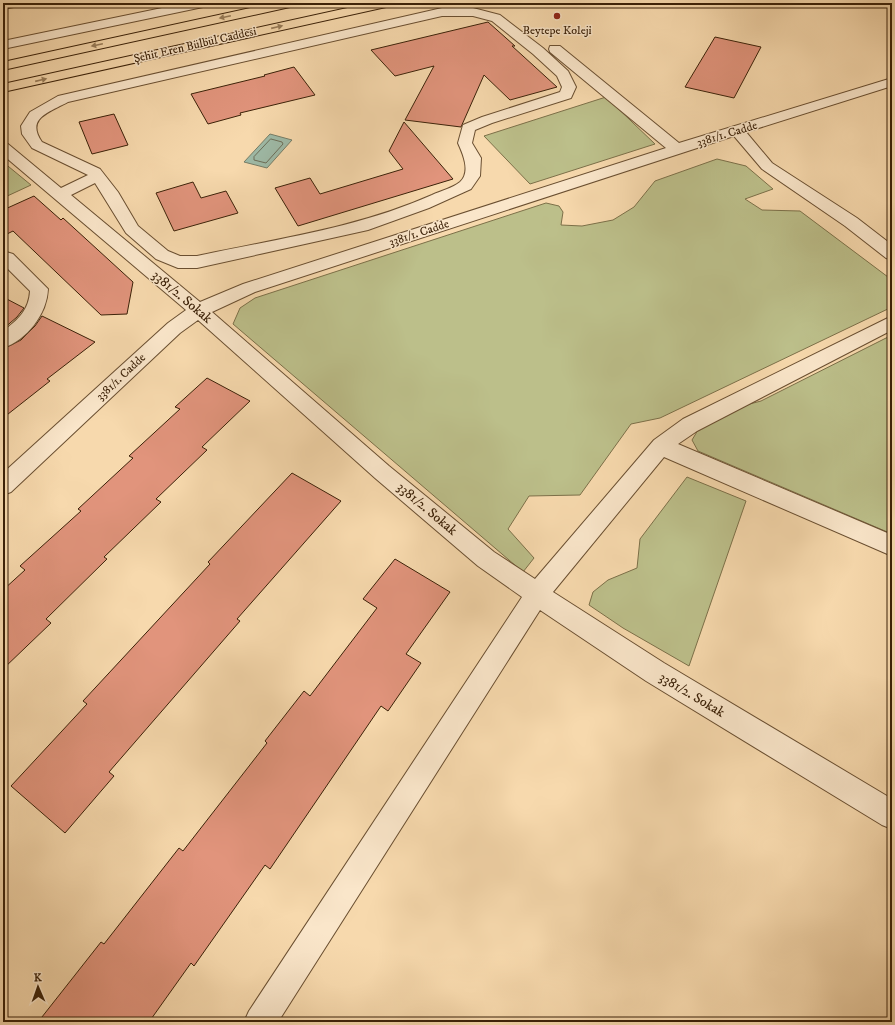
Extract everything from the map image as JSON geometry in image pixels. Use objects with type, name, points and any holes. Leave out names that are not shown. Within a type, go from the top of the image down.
[{"type":"main road","name":"Şehit Eren Bülbül Caddesi","points":[[3,66],[270,5],[290,3]]},
{"type":"main road","name":"Şehit Eren Bülbül Caddesi","points":[[3,88],[386,3]]},
{"type":"street","points":[[3,5],[15,3]]},
{"type":"street","points":[[3,44],[203,3]]},
{"type":"street","points":[[504,8],[677,149]]},
{"type":"street","points":[[442,12],[473,12],[496,18],[538,51],[563,74],[569,87],[566,95],[487,120],[468,128],[466,143],[473,158],[472,176],[465,186],[422,205],[362,226],[197,262],[178,262],[162,255],[132,229],[110,192],[97,176],[95,172],[37,145],[29,134],[28,126],[35,115],[63,99],[442,12]]},
{"type":"street","name":"3381/1. Cadde","points":[[3,486],[174,328],[198,310],[249,288],[677,149],[892,82]]},
{"type":"street","points":[[737,130],[767,166],[851,222],[892,254]]},
{"type":"street","name":"3381/2. Sokak","points":[[3,147],[198,310],[409,495],[486,559],[536,594],[655,672],[892,815]]},
{"type":"street","points":[[59,195],[97,176]]},
{"type":"street","points":[[3,257],[7,258],[39,289],[39,300],[31,318],[3,341]]},
{"type":"street","points":[[260,1022],[536,594],[661,446],[690,425],[892,322]]},
{"type":"street","points":[[661,446],[738,480],[810,508],[892,546]]},
{"type":"green space","points":[[606,97],[655,144],[530,184],[484,136]]},
{"type":"green space","points":[[717,159],[746,166],[773,189],[745,199],[762,210],[800,211],[892,280],[892,307],[660,418],[631,424],[580,495],[529,496],[508,529],[534,558],[523,572],[233,324],[240,308],[255,298],[546,203],[559,206],[563,212],[561,225],[582,226],[613,220],[634,207],[655,181]]},
{"type":"green space","points":[[3,162],[31,185],[3,198]]},
{"type":"green space","points":[[892,335],[892,534],[698,451],[692,440],[698,430],[727,410],[761,401]]},
{"type":"green space","points":[[687,477],[746,501],[689,666],[623,628],[589,605],[593,592],[608,580],[637,568],[640,539]]},
{"type":"water","points":[[270,134],[292,140],[267,168],[244,162]]},
{"type":"building","points":[[488,22],[557,87],[510,100],[484,75],[461,127],[405,120],[434,66],[395,76],[371,50]]},
{"type":"building","points":[[715,37],[761,47],[734,98],[685,87]]},
{"type":"building","points":[[294,67],[315,95],[240,113],[241,115],[208,124],[191,94],[265,76],[264,75]]},
{"type":"building","points":[[114,114],[128,145],[92,154],[79,122]]},
{"type":"building","points":[[404,122],[453,179],[298,226],[275,188],[310,178],[320,194],[403,169],[389,151]]},
{"type":"building","points":[[193,182],[201,198],[226,191],[238,213],[174,231],[156,193]]},
{"type":"building","points":[[34,196],[61,220],[63,218],[133,282],[127,314],[101,315],[13,231],[3,236],[3,210]]},
{"type":"building","points":[[3,297],[24,308],[17,317],[3,329]]},
{"type":"building","points":[[42,316],[95,342],[47,379],[50,381],[3,418],[3,349],[21,340],[35,326]]},
{"type":"building","points":[[207,378],[250,401],[202,447],[207,450],[156,499],[161,502],[104,557],[107,559],[46,619],[51,623],[3,669],[3,590],[25,570],[20,566],[81,511],[78,509],[133,458],[129,456],[180,409],[175,407]]},
{"type":"building","points":[[292,473],[341,501],[237,619],[240,621],[109,772],[114,776],[65,833],[11,786],[87,704],[83,701],[210,564],[208,562]]},
{"type":"building","points":[[395,559],[450,592],[406,654],[421,663],[388,711],[381,706],[270,869],[265,865],[194,966],[191,963],[149,1022],[38,1022],[101,942],[104,944],[179,848],[183,851],[267,743],[265,741],[304,691],[310,696],[377,608],[363,599]]},
{"type":"place","name":"Beytepe Koleji","points":[[557,16]]}]
